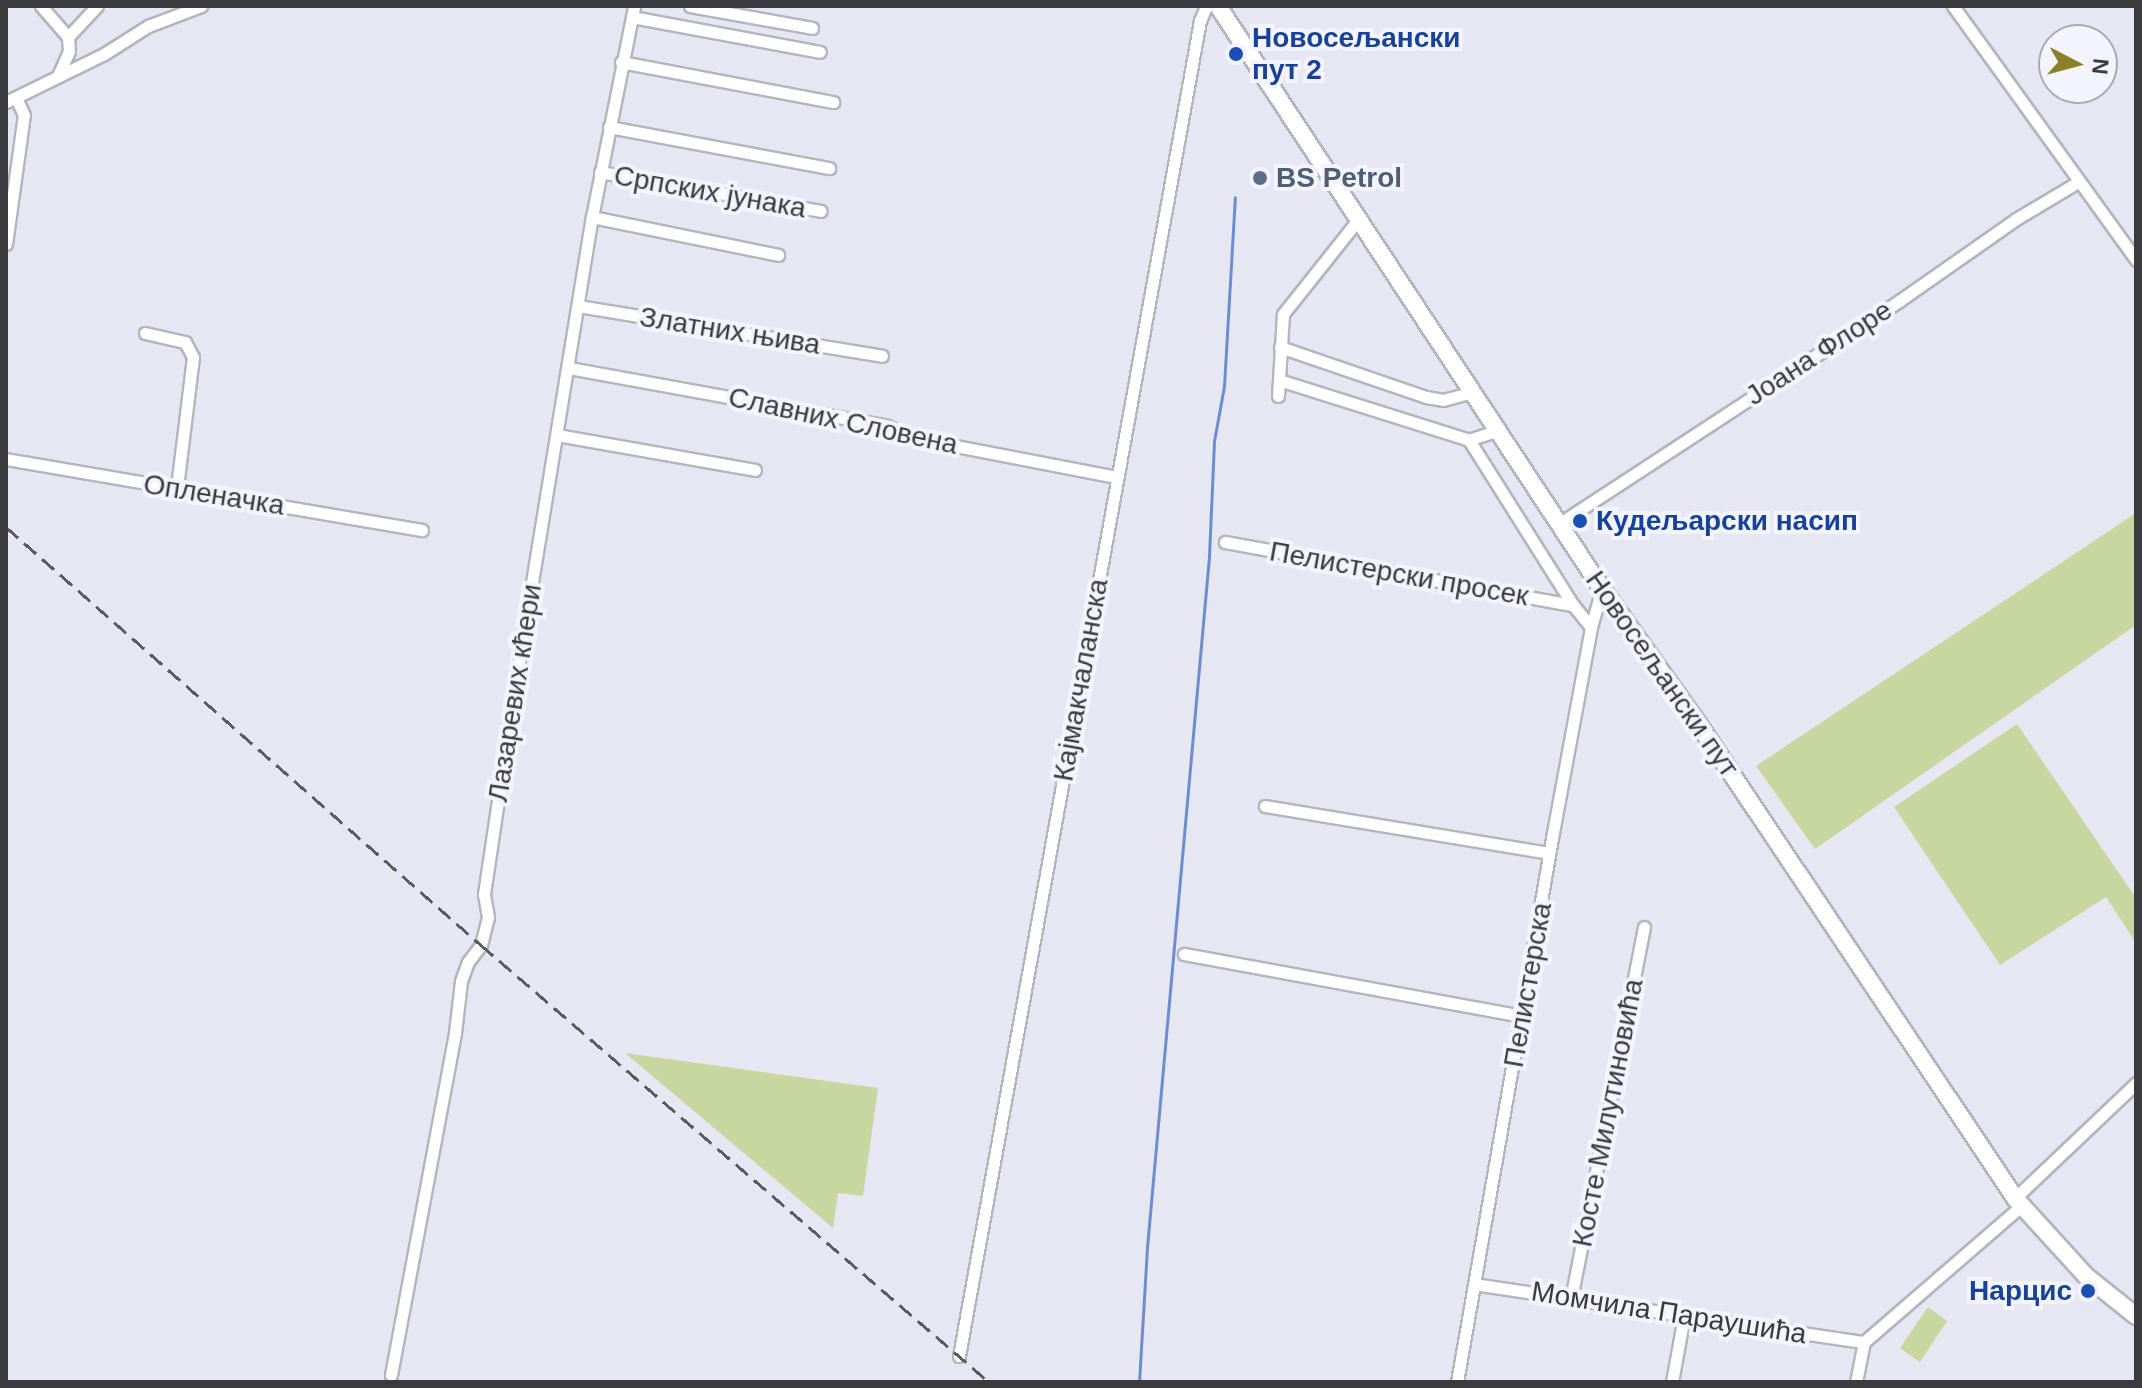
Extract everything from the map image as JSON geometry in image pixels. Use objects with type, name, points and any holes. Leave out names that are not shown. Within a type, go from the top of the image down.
[{"type":"main road","name":"Новосељански пут","points":[[1218,6],[1602,589],[1699,725],[2018,1202],[2086,1276],[2136,1316]]},
{"type":"street","points":[[41,6],[68,37],[69,51],[58,76]]},
{"type":"street","points":[[68,37],[97,6]]},
{"type":"street","points":[[6,244],[24,115],[11,100],[104,54],[148,26],[201,6]]},
{"type":"street","points":[[690,6],[812,28]]},
{"type":"street","name":"Кајмакчаланска","points":[[959,1356],[986,1220],[1200,21],[1206,6]]},
{"type":"street","points":[[1953,6],[2136,260]]},
{"type":"street","points":[[633,11],[820,52]]},
{"type":"street","name":"Лазаревих кћери","points":[[391,1375],[455,1033],[461,981],[486,930],[488,917],[484,894],[494,820],[592,217],[633,11]]},
{"type":"street","points":[[621,62],[833,102]]},
{"type":"street","points":[[609,127],[829,168]]},
{"type":"street","name":"Српских јунака","points":[[600,172],[821,211]]},
{"type":"street","name":"Јоана Флоре","points":[[1560,523],[1899,301],[2016,219],[2078,182]]},
{"type":"street","points":[[592,217],[778,255]]},
{"type":"street","points":[[1278,396],[1285,310],[1357,221]]},
{"type":"street","name":"Златних њива","points":[[578,306],[882,356]]},
{"type":"street","points":[[145,333],[185,342],[193,357],[177,488]]},
{"type":"street","points":[[1280,347],[1426,397],[1443,400],[1473,392]]},
{"type":"street","name":"Славних Словена","points":[[569,368],[887,426],[919,439],[1117,477]]},
{"type":"street","points":[[1279,380],[1469,440],[1499,430]]},
{"type":"street","points":[[557,435],[755,470]]},
{"type":"street","points":[[1469,440],[1573,605],[1591,627]]},
{"type":"street","name":"Опленачка","points":[[6,459],[422,530]]},
{"type":"street","name":"Пелистерски просек","points":[[1225,542],[1573,605]]},
{"type":"street","name":"Пелистерска","points":[[1457,1382],[1549,853],[1591,627],[1602,589]]},
{"type":"street","points":[[1265,806],[1549,853]]},
{"type":"street","name":"Косте Милутиновића","points":[[1571,1299],[1644,927]]},
{"type":"street","points":[[1184,954],[1523,1016]]},
{"type":"street","points":[[1856,1382],[1864,1342],[2018,1202],[2136,1083]]},
{"type":"street","name":"Момчила Параушића","points":[[1474,1284],[1864,1342]]},
{"type":"street","points":[[1672,1382],[1684,1316]]},
{"type":"green space","points":[[2136,513],[2136,625],[1815,849],[1756,766]]},
{"type":"green space","points":[[2017,724],[2136,898],[2136,943],[2106,897],[2000,965],[1894,807]]},
{"type":"green space","points":[[625,1053],[878,1088],[863,1196],[838,1193],[833,1228]]},
{"type":"green space","points":[[1928,1307],[1947,1321],[1920,1362],[1900,1348]]},
{"type":"waterway","points":[[1139,1382],[1147,1247],[1209,556],[1214,441],[1224,386],[1235,197]]},
{"type":"railway","points":[[6,527],[481,945],[989,1382]]},
{"type":"place","name":"Новосељански пут 2","points":[[1236,54]]},
{"type":"place","name":"BS Petrol","points":[[1260,178]]},
{"type":"place","name":"Кудељарски насип","points":[[1580,521]]},
{"type":"place","name":"Нарцис","points":[[2088,1291]]}]
